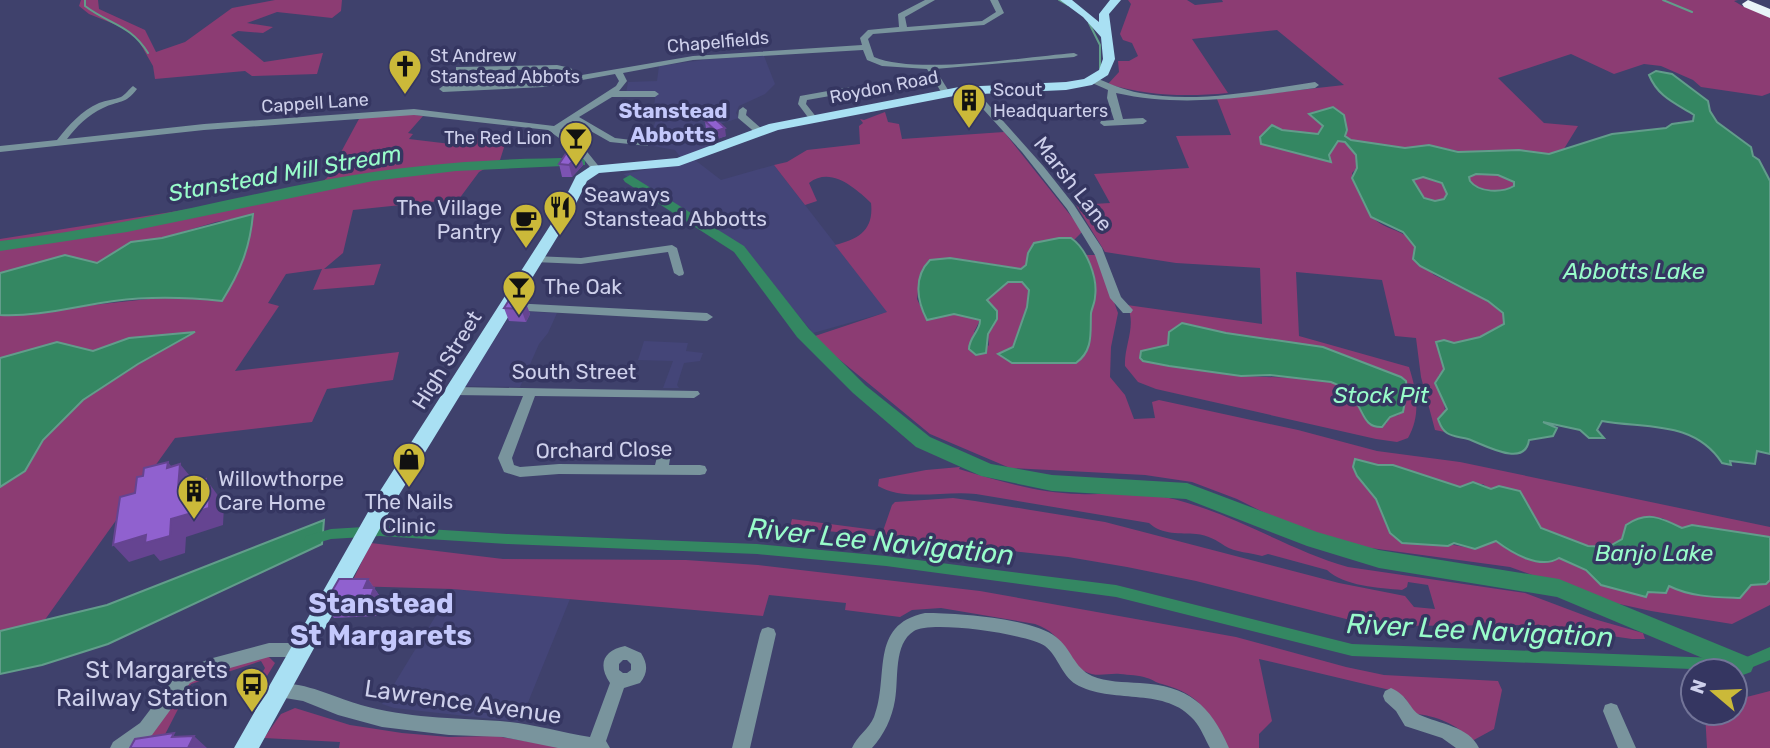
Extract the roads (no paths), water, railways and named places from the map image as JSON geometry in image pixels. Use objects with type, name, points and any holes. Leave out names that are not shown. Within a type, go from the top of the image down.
[{"type":"highway","points":[[1761,0],[1770,4]]},
{"type":"highway","points":[[1748,4],[1770,13]]},
{"type":"main road","points":[[1065,0],[1087,15],[1106,36]]},
{"type":"main road","points":[[1093,80],[1104,72],[1108,64],[1110,55],[1104,14],[1116,0]]},
{"type":"main road","name":"Roydon Road","points":[[596,169],[679,162],[760,132],[813,118],[946,93],[1066,86],[1093,80]]},
{"type":"main road","name":"High Street","points":[[246,748],[382,507],[562,218],[576,185],[596,169]]},
{"type":"street","points":[[903,29],[901,16],[932,0]]},
{"type":"street","points":[[994,0],[1000,13],[984,23],[868,33],[864,38],[866,47],[873,62],[892,70],[1074,55]]},
{"type":"street","name":"Chapelfields","points":[[443,89],[516,87],[574,80],[693,58],[866,47]]},
{"type":"street","points":[[1056,57],[1064,69]]},
{"type":"street","points":[[458,69],[557,67],[568,70],[574,80]]},
{"type":"street","points":[[930,67],[946,93]]},
{"type":"street","points":[[554,130],[611,94],[622,83],[618,71]]},
{"type":"street","points":[[1093,80],[1112,89],[1148,96],[1194,98],[1315,85]]},
{"type":"street","points":[[61,141],[83,114],[106,103],[125,99],[132,89]]},
{"type":"street","points":[[1112,89],[1111,104],[1118,112],[1119,122]]},
{"type":"street","points":[[813,118],[802,104],[803,98],[850,90]]},
{"type":"street","name":"Marsh Lane","points":[[975,90],[976,96],[1070,205],[1099,251],[1114,292],[1127,310]]},
{"type":"street","points":[[611,94],[656,94]]},
{"type":"street","points":[[743,110],[741,116],[760,132]]},
{"type":"street","name":"Cappell Lane","points":[[0,149],[61,141],[414,112],[554,130],[581,150],[596,169]]},
{"type":"street","points":[[574,118],[608,138],[645,144]]},
{"type":"street","points":[[1104,123],[1143,121]]},
{"type":"street","points":[[534,260],[581,261],[672,248],[679,273]]},
{"type":"street","points":[[507,307],[707,317]]},
{"type":"street","name":"South Street","points":[[455,391],[694,394]]},
{"type":"street","name":"Orchard Close","points":[[531,391],[505,458],[509,468],[532,472],[559,469],[700,470]]},
{"type":"street","points":[[661,470],[664,453]]},
{"type":"street","points":[[870,745],[885,715],[897,638],[911,625],[933,620],[1021,630],[1045,637],[1059,650],[1072,673],[1085,682],[1169,695],[1185,701],[1203,718],[1220,748]]},
{"type":"street","points":[[741,748],[768,634]]},
{"type":"street","points":[[120,748],[146,729],[184,678],[209,666],[270,650],[302,650]]},
{"type":"street","points":[[598,747],[619,680]]},
{"type":"street","name":"Lawrence Avenue","points":[[279,691],[304,693],[382,719],[449,727],[503,729],[598,747]]},
{"type":"street","points":[[1391,696],[1402,705],[1410,720],[1447,732],[1470,748]]},
{"type":"street","points":[[1611,711],[1627,748]]},
{"type":"water","name":"Abbotts Lake","points":[[1656,71],[1672,74],[1708,101],[1710,111],[1717,122],[1751,147],[1753,156],[1759,160],[1770,181],[1770,454],[1757,451],[1755,464],[1730,461],[1731,465],[1722,463],[1711,449],[1698,439],[1683,433],[1652,426],[1602,421],[1597,430],[1604,438],[1589,438],[1580,430],[1543,422],[1557,428],[1553,436],[1529,440],[1520,453],[1512,454],[1449,434],[1438,419],[1447,409],[1435,383],[1444,369],[1436,342],[1444,340],[1454,343],[1480,337],[1504,324],[1503,313],[1488,301],[1420,266],[1413,259],[1415,247],[1403,232],[1371,217],[1352,178],[1357,168],[1356,155],[1345,142],[1338,141],[1329,155],[1331,162],[1261,144],[1260,137],[1272,125],[1282,130],[1318,134],[1323,126],[1309,114],[1333,107],[1344,115],[1347,130],[1345,136],[1351,140],[1405,148],[1429,145],[1458,152],[1519,150],[1549,154],[1612,134],[1666,128],[1672,124],[1693,121],[1694,115],[1662,94],[1649,75]],"holes":[[[1476,174],[1498,175],[1514,182],[1514,186],[1497,191],[1485,190],[1470,181],[1469,177]],[[1423,177],[1442,183],[1447,194],[1444,199],[1435,201],[1424,198],[1413,180]]]},
{"type":"water","points":[[253,214],[243,259],[222,301],[141,298],[43,313],[0,315],[0,273],[65,255],[97,263],[131,242],[162,238]]},
{"type":"water","points":[[1071,238],[1077,243],[1086,256],[1095,281],[1090,340],[1086,352],[1076,363],[1012,363],[998,354],[1013,347],[1027,307],[1029,290],[1022,282],[1008,282],[987,300],[997,311],[997,319],[988,334],[986,353],[976,355],[969,349],[980,320],[954,314],[927,320],[918,289],[921,274],[930,260],[950,258],[1021,269],[1026,265],[1028,253],[1034,243]]},
{"type":"water","name":"Stock Pit","points":[[1182,323],[1226,333],[1323,347],[1401,377],[1406,381],[1407,391],[1403,412],[1390,417],[1382,427],[1375,426],[1367,421],[1352,398],[1331,382],[1270,375],[1241,376],[1169,366],[1140,358],[1141,351],[1168,345],[1169,332]]},
{"type":"water","points":[[195,332],[138,364],[83,400],[43,440],[25,471],[0,487],[0,358],[57,342],[93,351],[129,338]]},
{"type":"water","name":"Banjo Lake","points":[[1355,459],[1378,465],[1393,465],[1460,487],[1473,482],[1491,489],[1499,486],[1520,491],[1541,528],[1588,546],[1608,547],[1622,539],[1626,525],[1647,517],[1682,528],[1692,525],[1770,537],[1770,580],[1766,584],[1751,585],[1740,598],[1712,597],[1669,586],[1666,593],[1648,592],[1646,597],[1601,585],[1586,570],[1559,558],[1535,561],[1518,555],[1496,541],[1475,549],[1454,543],[1448,546],[1402,543],[1390,533],[1376,499],[1357,476],[1353,467]]},
{"type":"water","points":[[324,520],[322,544],[108,644],[42,665],[0,674],[0,631],[107,605]]},
{"type":"waterway","points":[[85,0],[85,6],[127,30],[148,53]]},
{"type":"waterway","points":[[1059,0],[1068,5]]},
{"type":"waterway","points":[[1663,0],[1692,12]]},
{"type":"waterway","points":[[1089,23],[1100,45],[1100,68]]},
{"type":"waterway","name":"Stanstead Mill Stream","points":[[0,246],[127,227],[373,176],[498,164],[580,162]]},
{"type":"waterway","points":[[630,179],[739,249],[803,333],[859,389],[923,442],[988,471],[1052,483],[1187,491],[1314,540],[1379,559],[1559,588],[1724,657]]},
{"type":"waterway","name":"River Lee Navigation","points":[[310,540],[331,534],[380,531],[757,549],[886,561],[1116,591],[1352,650],[1743,665],[1770,653]]},
{"type":"place","name":"St Andrew Stanstead Abbots","points":[[405,96]]},
{"type":"place","name":"Scout Headquarters","points":[[969,130]]},
{"type":"place","name":"The Red Lion","points":[[576,168]]},
{"type":"place","name":"Seaways Stanstead Abbotts","points":[[560,237]]},
{"type":"place","name":"The Village Pantry","points":[[526,250]]},
{"type":"place","name":"The Oak","points":[[519,317]]},
{"type":"place","name":"The Nails Clinic","points":[[409,489]]},
{"type":"place","name":"Willowthorpe Care Home","points":[[194,521]]},
{"type":"place","name":"St Margarets Railway Station","points":[[252,714]]},
{"type":"district","name":"Stanstead Abbotts","points":[[673,123]]},
{"type":"district","name":"Stanstead St Margarets","points":[[381,619]]}]
